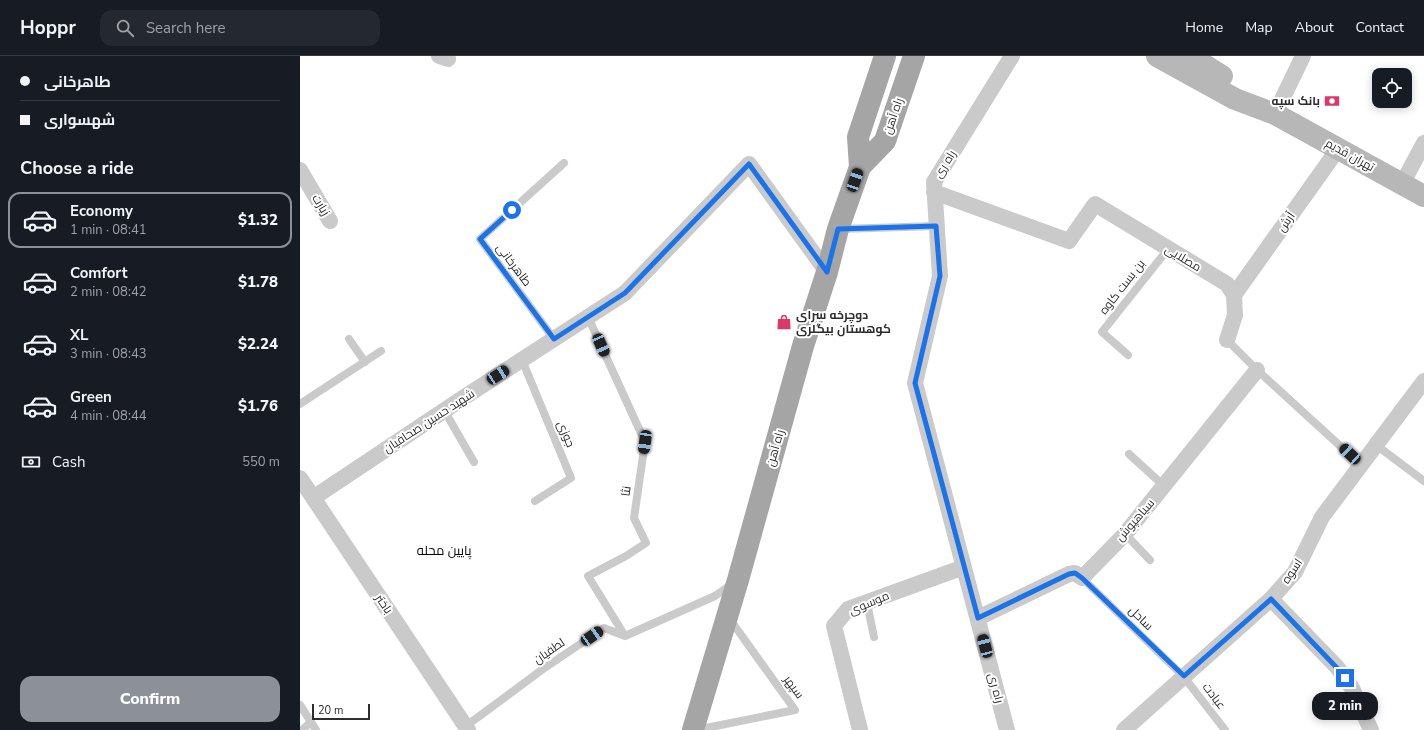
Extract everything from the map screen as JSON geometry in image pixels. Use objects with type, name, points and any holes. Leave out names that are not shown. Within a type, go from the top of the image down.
[{"type":"main road","name":"راه آهن","points":[[860,167],[858,137],[885,56]]},
{"type":"main road","name":"راه آهن","points":[[695,730],[803,346],[827,272],[838,229],[860,167],[884,141],[914,56]]},
{"type":"main road","name":"تهران قدیم","points":[[1157,56],[1235,99],[1275,114],[1424,196]]},
{"type":"main road","name":"تهران قدیم","points":[[1190,56],[1241,88],[1275,114]]},
{"type":"street","name":"راه ری","points":[[1007,730],[915,383],[940,276],[934,182],[1012,56]]},
{"type":"street","points":[[1275,114],[1303,56]]},
{"type":"street","points":[[1402,184],[1424,143]]},
{"type":"street","name":"آرش","points":[[1234,295],[1338,148]]},
{"type":"street","name":"شهید حسین صحافیان","points":[[313,498],[444,410],[625,293],[749,164],[827,272]]},
{"type":"street","name":"زیارت","points":[[300,170],[330,221]]},
{"type":"street","name":"مصلایی","points":[[934,192],[1070,241],[1095,204],[1227,284],[1234,295]]},
{"type":"street","points":[[1227,340],[1235,315],[1234,295]]},
{"type":"street","name":"سیاهپوش","points":[[1082,578],[1125,534],[1257,370]]},
{"type":"street","name":"اسوه","points":[[1124,730],[1271,599],[1295,572],[1322,517],[1424,381]]},
{"type":"street","name":"باختر","points":[[300,478],[467,728]]},
{"type":"street","name":"موسوی","points":[[860,730],[834,626],[848,609],[964,567]]},
{"type":"street","points":[[978,618],[1069,574],[1075,573],[1082,578]]},
{"type":"street","points":[[1271,599],[1337,668],[1352,688],[1371,730]]},
{"type":"lane","name":"طاهرخانی","points":[[554,339],[480,239],[564,163]]},
{"type":"lane","points":[[838,229],[936,226]]},
{"type":"lane","name":"بن بست کاوه","points":[[1128,355],[1102,332],[1168,249]]},
{"type":"lane","name":"نثا","points":[[588,317],[645,442],[634,518],[646,543],[626,556],[588,576],[625,636]]},
{"type":"lane","points":[[349,339],[365,362]]},
{"type":"lane","points":[[1227,340],[1257,370],[1361,465]]},
{"type":"lane","points":[[300,404],[381,351]]},
{"type":"lane","name":"جوزی","points":[[522,360],[571,478],[535,501]]},
{"type":"lane","points":[[444,410],[474,462]]},
{"type":"lane","points":[[1376,445],[1424,481]]},
{"type":"lane","points":[[1129,454],[1164,486]]},
{"type":"lane","points":[[1125,534],[1150,560]]},
{"type":"lane","name":"ساحل","points":[[1082,578],[1184,676]]},
{"type":"lane","points":[[625,636],[715,596],[738,580]]},
{"type":"lane","points":[[867,602],[874,637]]},
{"type":"lane","name":"سپهر","points":[[695,730],[795,710],[728,616]]},
{"type":"lane","name":"لطفیان","points":[[467,728],[543,669],[604,628],[625,636]]},
{"type":"lane","name":"عبادت","points":[[1184,676],[1225,730]]},
{"type":"lane","points":[[300,705],[316,730]]},
{"type":"lane","points":[[302,730],[311,722]]},
{"type":"place","name":"بانک سپه","points":[[1332,101]]},
{"type":"place","name":"دوچرخه سرای کوهستان بیگلری","points":[[784,322]]},
{"type":"district","name":"پایین محله","points":[[444,551]]},
{"type":"route","points":[[512,210],[480,239],[554,339],[625,293],[749,164],[827,272],[838,229],[936,226],[940,276],[915,383],[978,618],[1058,581],[1069,574],[1075,573],[1184,676],[1271,599],[1345,678]]}]
